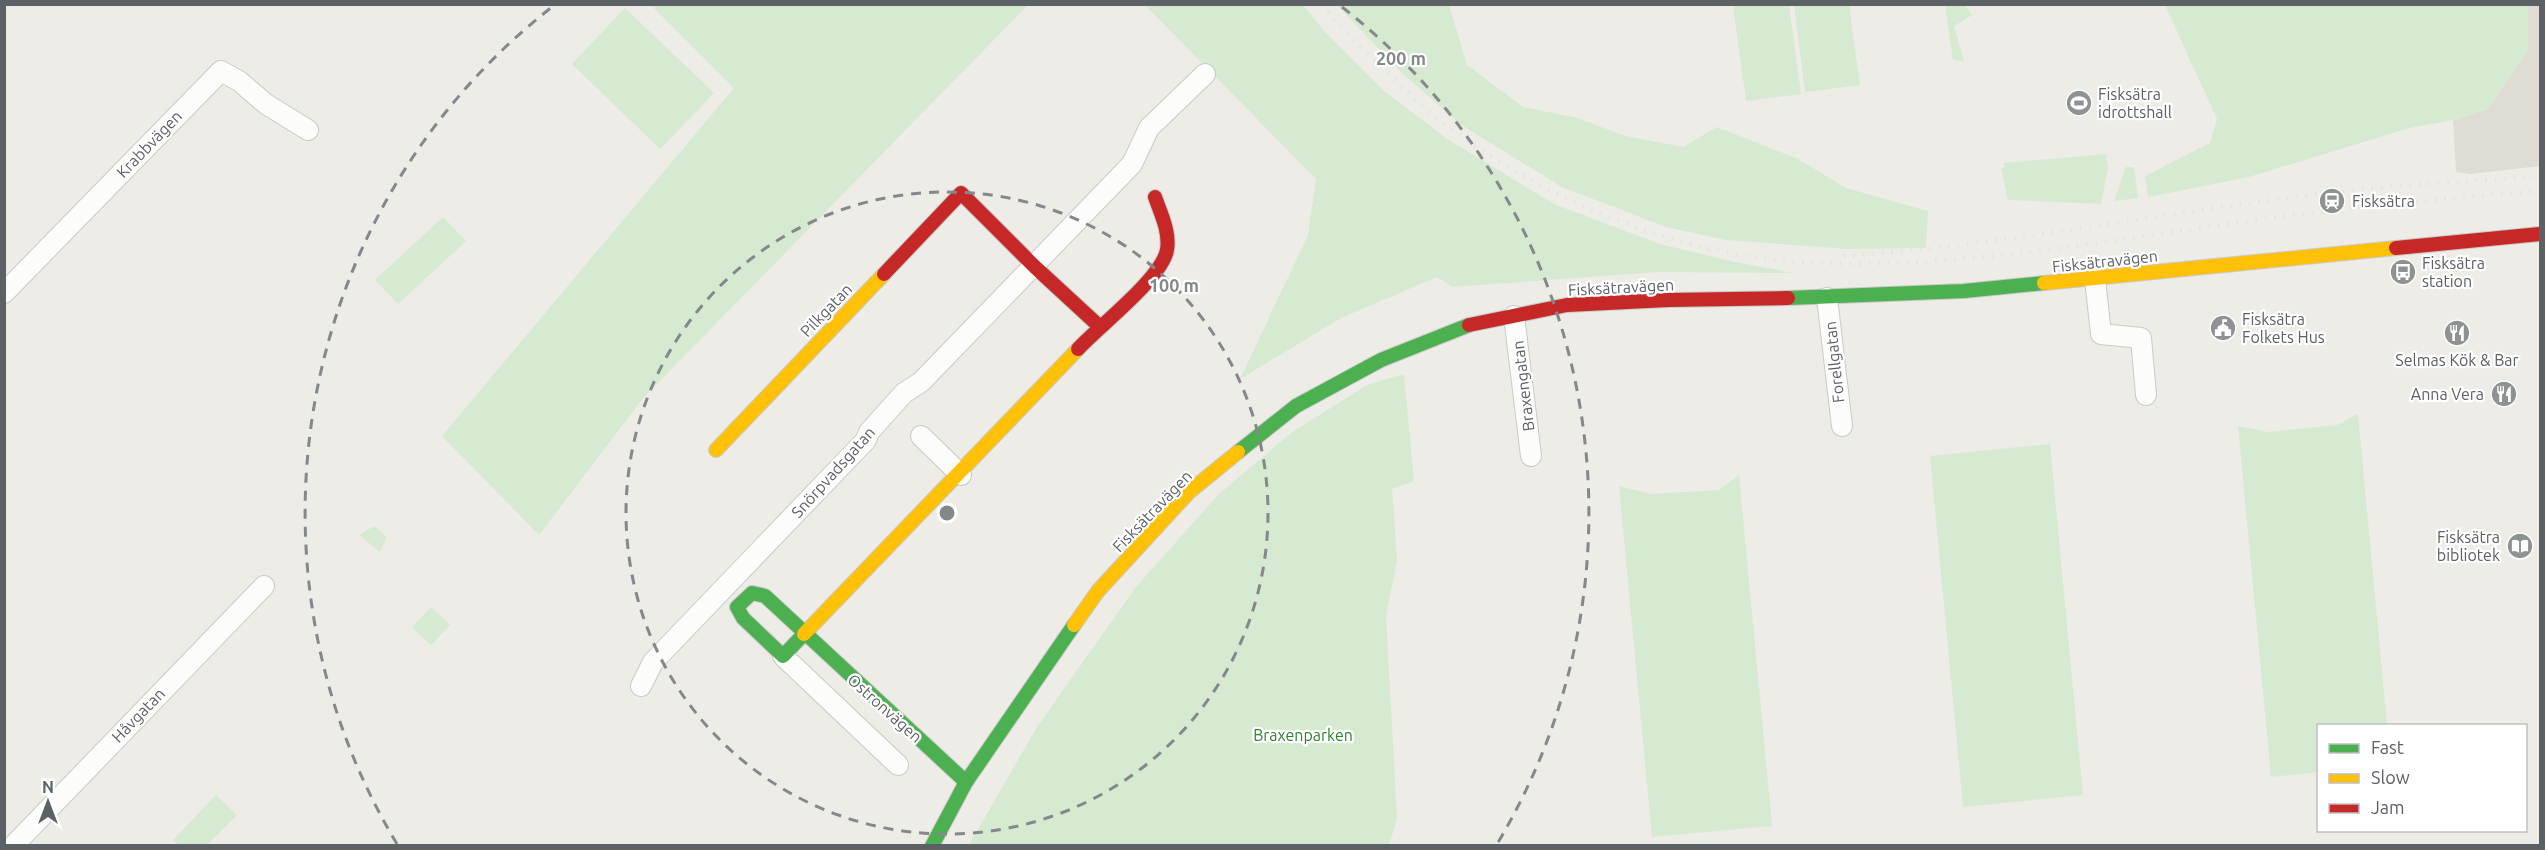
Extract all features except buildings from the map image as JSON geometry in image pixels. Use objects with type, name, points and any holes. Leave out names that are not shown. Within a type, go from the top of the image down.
[{"type":"street","name":"Krabbvägen","points":[[4,292],[221,71],[239,81],[266,104],[308,130]]},
{"type":"street","name":"Snörpvadsgatan","points":[[641,686],[653,662],[866,440],[869,432],[904,393],[921,382],[1035,267],[1132,164],[1149,128],[1205,74]]},
{"type":"street","name":"Pilkgatan","points":[[716,450],[961,193],[1035,267]]},
{"type":"street","points":[[783,656],[961,475],[1100,326],[1157,270],[1165,257],[1168,240],[1155,197]]},
{"type":"street","name":"Fisksätravägen","points":[[932,846],[941,825],[966,782],[1098,591],[1189,492],[1296,406],[1381,360],[1469,325],[1567,305],[1668,300],[1827,298],[1964,291],[2541,234]]},
{"type":"street","points":[[1035,267],[1100,326]]},
{"type":"street","points":[[2095,279],[2101,334],[2141,338],[2146,395]]},
{"type":"street","name":"Forellgatan","points":[[1827,298],[1842,426]]},
{"type":"street","name":"Braxengatan","points":[[1514,316],[1531,456]]},
{"type":"street","points":[[921,436],[961,475]]},
{"type":"street","name":"Håvgatan","points":[[13,846],[264,586]]},
{"type":"street","name":"Ostronvägen","points":[[898,765],[739,614],[737,607],[747,596],[759,593],[765,596],[966,782]]},
{"type":"shaded area","points":[[2528,5],[2540,5],[2540,166],[2470,174],[2456,172],[2453,120],[2488,109],[2528,51]]},
{"type":"green space","points":[[651,5],[1028,5],[644,397],[539,535],[442,436],[734,88]]},
{"type":"green space","points":[[1145,5],[1303,5],[1325,32],[1383,90],[1446,138],[1554,204],[1660,244],[1793,273],[1657,272],[1453,287],[1437,277],[1341,318],[1240,379],[1308,235],[1316,179]]},
{"type":"green space","points":[[1337,5],[1449,5],[1467,65],[1523,107],[1578,118],[1625,136],[1683,147],[1717,127],[1798,159],[1846,188],[1928,211],[1926,248],[1847,249],[1726,240],[1666,227],[1562,187],[1460,124],[1401,72]]},
{"type":"green space","points":[[1733,5],[1789,5],[1801,94],[1746,101]]},
{"type":"green space","points":[[1794,5],[1849,5],[1860,85],[1805,92]]},
{"type":"green space","points":[[1945,5],[1965,5],[1972,15],[1954,26],[1964,61],[1953,60]]},
{"type":"green space","points":[[2165,5],[2528,5],[2528,51],[2488,109],[2453,120],[2409,128],[2249,177],[2148,197],[2145,176],[2210,143],[2217,119]]},
{"type":"green space","points":[[625,8],[714,93],[660,149],[572,64]]},
{"type":"green space","points":[[2106,154],[2108,168],[2101,204],[2008,200],[2001,168],[2005,167],[2004,163]]},
{"type":"green space","points":[[2126,167],[2134,167],[2138,198],[2114,201]]},
{"type":"green space","points":[[443,217],[466,241],[398,304],[375,280]]},
{"type":"green space","name":"Braxenparken","points":[[1404,374],[1414,481],[1392,489],[1397,561],[1386,616],[1397,819],[1389,845],[969,845],[1037,727],[1136,587],[1218,495],[1291,433],[1367,385]]},
{"type":"green space","points":[[2358,414],[2387,724],[2317,724],[2317,772],[2271,777],[2238,426],[2267,432],[2337,425]]},
{"type":"green space","points":[[2050,444],[2083,795],[1963,807],[1930,456]]},
{"type":"green space","points":[[1739,475],[1772,826],[1652,837],[1619,486],[1651,494],[1719,490]]},
{"type":"green space","points":[[374,526],[387,537],[380,552],[359,535]]},
{"type":"green space","points":[[431,607],[450,625],[431,645],[412,627]]},
{"type":"green space","points":[[216,795],[237,815],[207,845],[179,845],[173,840]]},
{"type":"railway","points":[[1322,4],[1355,41],[1429,112],[1488,155],[1531,180],[1576,203],[1672,239],[1721,251],[1770,259],[1870,264],[1973,258],[2306,214],[2540,191]]},
{"type":"railway","points":[[1844,256],[1966,244],[2354,190],[2540,176]]},
{"type":"traffic: fast","points":[[1788,298],[1964,291],[2044,283]]},
{"type":"traffic: fast","points":[[1238,452],[1296,406],[1381,360],[1469,325]]},
{"type":"traffic: fast","points":[[804,634],[783,656],[743,618],[737,607],[752,593],[765,596],[966,782]]},
{"type":"traffic: fast","points":[[932,846],[966,782],[1074,625]]},
{"type":"traffic: slow","points":[[2044,283],[2396,248]]},
{"type":"traffic: slow","points":[[716,450],[884,274]]},
{"type":"traffic: slow","points":[[804,634],[1078,349]]},
{"type":"traffic: slow","points":[[1074,625],[1098,591],[1189,492],[1238,452]]},
{"type":"traffic: jam","points":[[884,274],[961,193],[1035,267],[1099,326]]},
{"type":"traffic: jam","points":[[1078,349],[1142,288],[1163,261],[1168,243],[1155,197]]},
{"type":"traffic: jam","points":[[2396,248],[2540,234]]},
{"type":"traffic: jam","points":[[1469,325],[1567,305],[1668,300],[1788,298]]},
{"type":"place","name":"Fisksätra idrottshall","points":[[2079,103]]},
{"type":"place","name":"Fisksätra","points":[[2332,201]]},
{"type":"place","name":"Fisksätra station","points":[[2403,272]]},
{"type":"place","name":"Fisksätra Folkets Hus","points":[[2223,328]]},
{"type":"place","name":"Selmas Kök & Bar","points":[[2457,333]]},
{"type":"place","name":"Anna Vera","points":[[2504,394]]},
{"type":"place","name":"Fisksätra bibliotek","points":[[2520,546]]}]
